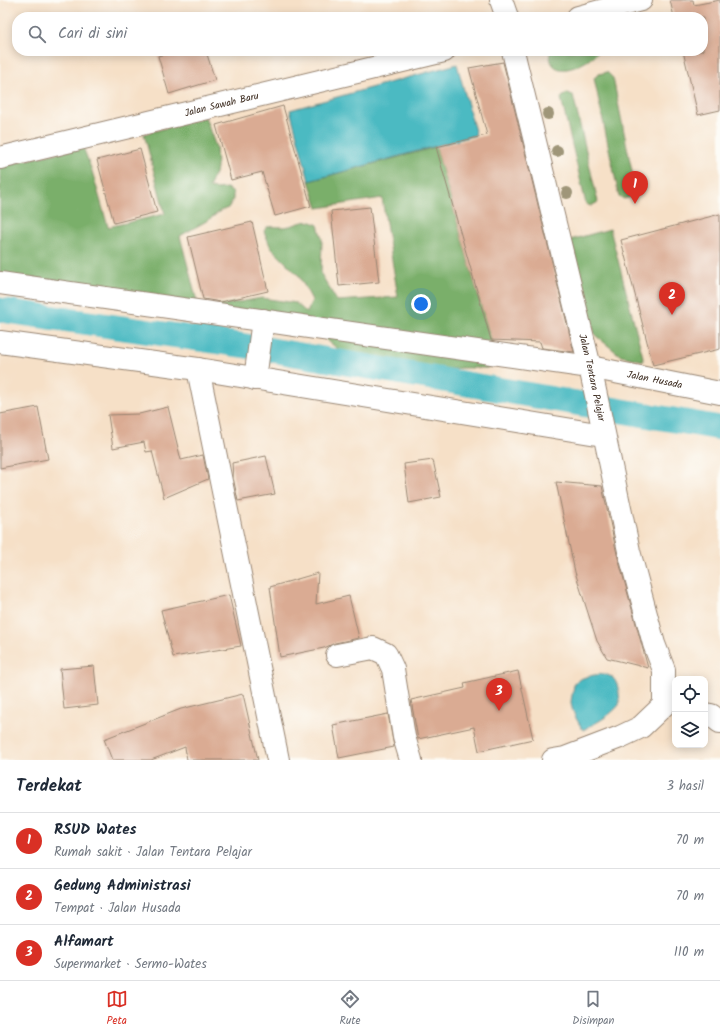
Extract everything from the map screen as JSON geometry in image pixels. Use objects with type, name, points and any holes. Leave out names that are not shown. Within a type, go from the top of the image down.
[{"type":"street","points":[[501,0],[505,12]]},
{"type":"street","points":[[597,12],[641,0]]},
{"type":"street","name":"Jalan Sawah Baru","points":[[0,158],[423,56]]},
{"type":"street","name":"Jalan Tentara Pelajar","points":[[513,56],[590,367],[629,551],[654,644],[664,670],[670,706]]},
{"type":"street","name":"Jalan Husada","points":[[0,283],[188,309],[262,327],[441,347],[590,367],[720,393]]},
{"type":"street","points":[[256,371],[262,327]]},
{"type":"street","points":[[0,342],[198,370],[256,371],[603,431]]},
{"type":"street","points":[[198,370],[278,760]]},
{"type":"street","points":[[337,656],[373,648],[386,654],[393,669],[404,737],[411,760]]},
{"type":"street","points":[[553,760],[565,758],[620,737],[641,727],[670,706]]},
{"type":"street","points":[[708,714],[720,722]]},
{"type":"green space","points":[[550,56],[593,56],[586,62],[569,69],[555,67],[551,61]]},
{"type":"green space","points":[[607,72],[613,78],[636,191],[633,196],[624,199],[619,196],[594,78],[599,74]]},
{"type":"green space","points":[[567,93],[573,95],[598,202],[591,206],[586,204],[561,98]]},
{"type":"green space","points":[[205,117],[216,147],[217,168],[209,188],[227,188],[233,193],[233,200],[228,208],[220,211],[210,219],[180,236],[199,309],[262,298],[296,303],[307,313],[312,300],[299,276],[271,248],[264,231],[267,227],[287,227],[307,221],[318,225],[322,239],[321,274],[337,301],[398,297],[382,198],[318,208],[309,181],[436,147],[498,360],[493,366],[487,368],[426,369],[399,363],[365,361],[358,357],[345,355],[323,337],[0,287],[0,166],[83,147],[92,171],[108,227],[165,214],[144,134]]},
{"type":"green space","points":[[610,229],[644,361],[621,356],[595,335],[570,240]]},
{"type":"water","points":[[457,64],[476,135],[309,181],[290,110]]},
{"type":"water","points":[[604,674],[612,677],[617,684],[619,705],[607,716],[583,730],[571,703],[574,683],[588,676]]},
{"type":"building","points":[[670,0],[693,0],[694,5],[720,0],[720,110],[698,115],[684,56],[708,56],[708,12],[673,12]]},
{"type":"building","points":[[158,56],[208,56],[215,80],[169,94]]},
{"type":"building","points":[[503,62],[574,352],[542,348],[540,342],[491,340],[436,147],[487,135],[469,68]]},
{"type":"building","points":[[283,106],[311,206],[275,216],[262,172],[231,180],[216,125]]},
{"type":"building","points":[[140,149],[157,212],[114,223],[97,160]]},
{"type":"building","points":[[370,207],[379,282],[339,286],[331,211]]},
{"type":"building","points":[[720,214],[720,349],[653,365],[621,240]]},
{"type":"building","points":[[252,222],[268,291],[221,302],[203,299],[188,237]]},
{"type":"building","points":[[38,407],[48,459],[0,468],[0,414]]},
{"type":"building","points":[[168,407],[181,460],[203,455],[208,479],[164,498],[152,451],[146,452],[144,442],[113,448],[108,415],[139,414]]},
{"type":"building","points":[[266,456],[275,494],[238,501],[232,463]]},
{"type":"building","points":[[433,460],[441,497],[409,503],[404,464]]},
{"type":"building","points":[[556,482],[602,486],[617,554],[648,668],[607,658],[597,641],[575,572]]},
{"type":"building","points":[[318,573],[316,604],[349,596],[359,638],[335,643],[324,648],[280,657],[270,587]]},
{"type":"building","points":[[229,595],[241,646],[173,657],[161,610]]},
{"type":"building","points":[[94,666],[98,705],[64,709],[60,669]]},
{"type":"building","points":[[518,671],[533,739],[479,751],[474,727],[418,739],[411,700],[465,688],[464,683]]},
{"type":"building","points":[[243,694],[258,760],[187,760],[185,747],[151,760],[112,760],[104,739],[181,709]]},
{"type":"building","points":[[388,714],[394,747],[339,758],[333,725]]},
{"type":"waterway","points":[[0,310],[260,348],[720,428]]},
{"type":"place","name":"RSUD Wates","points":[[635,204]]},
{"type":"place","name":"Gedung Administrasi","points":[[672,315]]},
{"type":"place","name":"Alfamart","points":[[499,711]]}]
